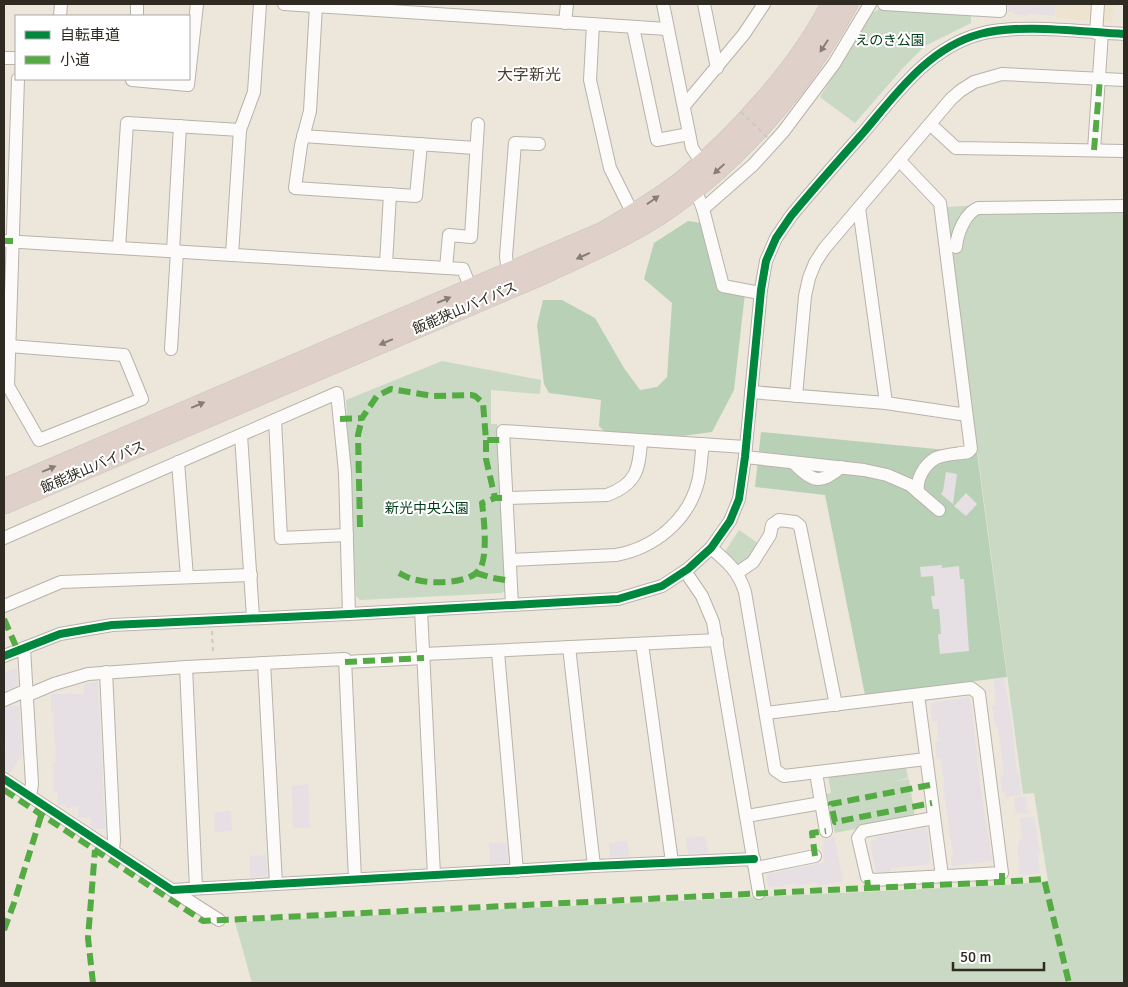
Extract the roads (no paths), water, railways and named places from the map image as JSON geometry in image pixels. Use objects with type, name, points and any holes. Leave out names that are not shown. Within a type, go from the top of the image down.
[{"type":"highway","name":"飯能狭山バイパス","points":[[4,488],[508,273],[603,231],[633,214],[683,178],[733,132],[791,66],[830,4]]},
{"type":"highway","name":"飯能狭山バイパス","points":[[4,505],[530,280],[607,245],[656,218],[695,189],[727,161],[777,109],[804,76],[849,4]]},
{"type":"street","points":[[190,67],[197,4]]},
{"type":"street","points":[[232,255],[240,130],[254,92],[260,4]]},
{"type":"street","points":[[286,4],[434,9],[487,18],[668,29]]},
{"type":"street","points":[[487,18],[488,4]]},
{"type":"street","points":[[565,22],[566,4]]},
{"type":"street","points":[[663,4],[692,148],[700,162]]},
{"type":"street","points":[[704,4],[717,68]]},
{"type":"street","points":[[684,106],[744,34],[764,4]]},
{"type":"street","points":[[703,209],[753,164],[782,132],[834,64],[870,4]]},
{"type":"street","points":[[884,4],[1000,12],[1000,4]]},
{"type":"street","points":[[1094,150],[1100,79],[1098,4]]},
{"type":"street","points":[[316,6],[310,111],[303,136],[294,188],[416,196],[421,144]]},
{"type":"street","points":[[593,24],[590,80],[610,168],[633,214]]},
{"type":"street","points":[[633,27],[657,140],[689,134]]},
{"type":"street","points":[[4,656],[60,634],[97,626],[512,606],[618,599],[662,586],[685,571],[711,548],[730,521],[739,499],[760,293],[766,261],[776,238],[790,216],[900,90],[934,56],[963,40],[994,31],[1025,29],[1124,34]]},
{"type":"street","points":[[796,396],[805,296],[815,263],[824,249],[951,99],[960,91],[988,77],[1002,74],[1124,80]]},
{"type":"street","points":[[9,346],[124,355],[142,399],[40,440],[6,386],[9,346],[8,241],[18,80]]},
{"type":"street","points":[[132,80],[188,85],[189,80]]},
{"type":"street","points":[[120,248],[127,123],[240,130]]},
{"type":"street","points":[[446,268],[449,235],[471,236],[478,124]]},
{"type":"street","points":[[930,124],[956,148],[1124,151]]},
{"type":"street","points":[[170,349],[180,126]]},
{"type":"street","points":[[303,136],[476,148]]},
{"type":"street","points":[[508,273],[506,256],[515,143],[539,144]]},
{"type":"street","points":[[899,160],[940,204],[971,449],[968,452],[938,457],[931,462],[918,478],[918,492]]},
{"type":"street","points":[[695,189],[703,209],[723,286],[760,293]]},
{"type":"street","points":[[386,264],[390,194]]},
{"type":"street","points":[[956,247],[968,214],[978,208],[1124,206]]},
{"type":"street","points":[[859,208],[886,403]]},
{"type":"street","points":[[8,241],[463,269],[471,289]]},
{"type":"street","points":[[751,392],[886,403],[960,414],[966,410]]},
{"type":"street","points":[[4,538],[338,393],[345,472],[349,614]]},
{"type":"street","points":[[275,420],[281,538],[347,535]]},
{"type":"street","points":[[512,606],[503,431],[702,444],[794,462],[864,470],[887,475],[910,485],[939,510]]},
{"type":"street","points":[[241,435],[253,617]]},
{"type":"street","points":[[507,498],[607,495],[618,491],[632,478],[638,468],[640,440]]},
{"type":"street","points":[[510,560],[616,555],[646,546],[668,531],[677,522],[693,497],[698,481],[702,444]]},
{"type":"street","points":[[178,462],[186,577]]},
{"type":"street","points":[[737,573],[753,562],[770,535],[772,525],[779,520],[795,522],[800,526],[836,705]]},
{"type":"street","points":[[711,548],[728,562],[737,573],[745,592],[775,770],[784,776],[926,759]]},
{"type":"street","points":[[685,571],[707,604],[713,622],[759,893]]},
{"type":"street","points":[[4,606],[60,582],[251,576]]},
{"type":"street","points":[[421,610],[434,875]]},
{"type":"street","points":[[345,662],[569,647],[716,640]]},
{"type":"street","points":[[642,644],[672,862]]},
{"type":"street","points":[[569,647],[594,866]]},
{"type":"street","points":[[24,648],[32,784],[30,797]]},
{"type":"street","points":[[498,652],[517,871]]},
{"type":"street","points":[[4,700],[88,674],[214,665],[345,659],[355,879]]},
{"type":"street","points":[[264,663],[276,884]]},
{"type":"street","points":[[186,667],[196,888]]},
{"type":"street","points":[[106,672],[113,850]]},
{"type":"street","points":[[766,713],[971,688],[979,694],[981,703],[1002,873],[873,880],[867,877],[858,838],[863,831],[934,818]]},
{"type":"street","points":[[918,695],[942,876]]},
{"type":"street","points":[[816,773],[826,831]]},
{"type":"street","points":[[4,779],[219,920]]},
{"type":"street","points":[[747,816],[821,803]]},
{"type":"street","points":[[172,890],[672,862],[755,864],[815,856]]},
{"type":"district","name":"大字新光","points":[[529,75]]},
{"type":"park label","name":"えのき公園","points":[[890,40]]},
{"type":"park label","name":"新光中央公園","points":[[427,508]]}]
